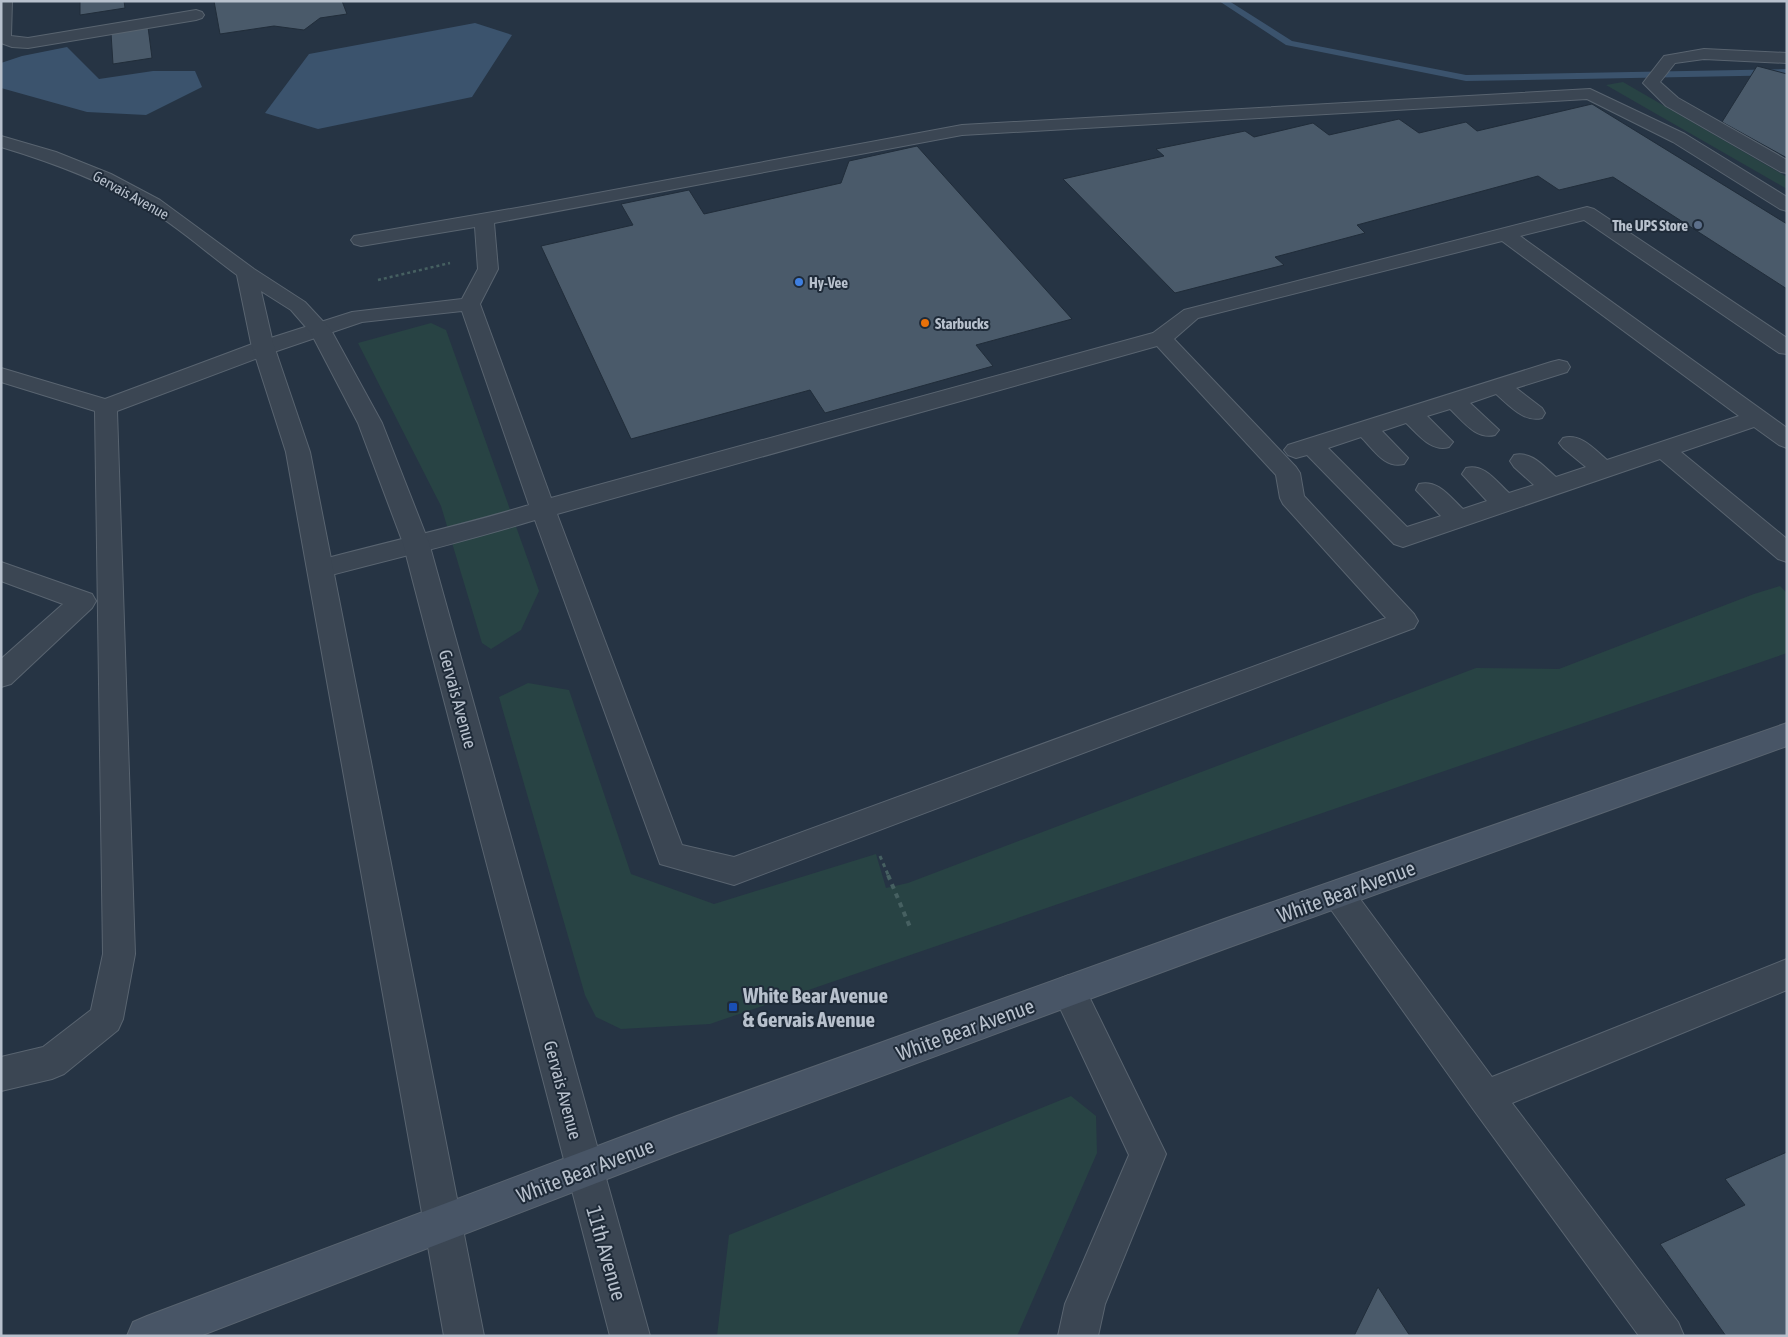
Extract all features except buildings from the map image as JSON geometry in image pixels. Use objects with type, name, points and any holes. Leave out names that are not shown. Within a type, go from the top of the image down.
[{"type":"main road","name":"White Bear Avenue","points":[[148,1336],[677,1134],[1338,894],[1787,734]]},
{"type":"street","points":[[4,1],[3,38],[12,42],[28,43],[196,15]]},
{"type":"street","points":[[1787,58],[1704,54],[1670,59],[1651,83],[1672,102],[1787,168]]},
{"type":"street","points":[[361,240],[484,220],[962,130],[1590,94],[1679,138],[1787,205]]},
{"type":"street","name":"Gervais Avenue","points":[[1,141],[50,156],[104,178],[153,204],[247,274],[298,306],[320,330],[370,424],[416,543],[584,1170]]},
{"type":"street","points":[[320,569],[416,543],[465,533],[543,509],[1161,338],[1191,314],[1587,213],[1787,348]]},
{"type":"street","points":[[484,220],[488,269],[470,304],[543,509],[671,855],[734,871],[1405,621],[1292,498],[1288,473],[1161,338]]},
{"type":"street","points":[[1505,234],[1787,440]]},
{"type":"street","points":[[247,274],[263,348],[278,387],[298,452],[445,1224],[464,1336]]},
{"type":"street","points":[[1,375],[106,408],[263,348],[359,316],[470,304]]},
{"type":"street","points":[[1273,457],[1559,367]]},
{"type":"street","points":[[1499,386],[1534,413]]},
{"type":"street","points":[[1454,400],[1487,430]]},
{"type":"street","points":[[1,1074],[52,1062],[106,1019],[119,954],[106,408]]},
{"type":"street","points":[[1410,414],[1441,442]]},
{"type":"street","points":[[1311,445],[1403,538],[1757,418]]},
{"type":"street","points":[[1365,428],[1396,458]]},
{"type":"street","points":[[1571,443],[1603,469]]},
{"type":"street","points":[[1662,449],[1787,553]]},
{"type":"street","points":[[1522,461],[1552,486]]},
{"type":"street","points":[[1474,474],[1504,503]]},
{"type":"street","points":[[1428,490],[1459,518]]},
{"type":"street","points":[[1,571],[82,601],[1,676]]},
{"type":"street","points":[[1338,894],[1485,1097],[1664,1336]]},
{"type":"street","points":[[1485,1097],[1787,974]]},
{"type":"street","points":[[1069,991],[1148,1154],[1085,1304],[1078,1336]]},
{"type":"street","name":"11th Avenue","points":[[584,1170],[630,1336]]},
{"type":"path","points":[[370,282],[487,255]]},
{"type":"path","points":[[891,880],[910,927]]},
{"type":"green space","points":[[1623,82],[1787,177],[1787,189],[1606,85]]},
{"type":"green space","points":[[431,323],[446,330],[539,591],[521,630],[491,649],[482,643],[441,506],[358,343]]},
{"type":"green space","points":[[1780,586],[1787,593],[1787,653],[710,1024],[621,1029],[596,1017],[585,995],[499,697],[528,683],[569,690],[631,874],[714,904],[876,854],[886,888],[908,883],[1476,668],[1559,669],[1754,594]]},
{"type":"green space","points":[[1071,1096],[1096,1116],[1097,1153],[1017,1336],[717,1336],[729,1235]]},
{"type":"water","points":[[475,23],[512,35],[472,97],[318,129],[265,113],[309,54]]},
{"type":"water","points":[[67,47],[99,79],[153,71],[195,71],[202,87],[146,115],[87,112],[1,88],[1,63],[22,56]]},
{"type":"waterway","points":[[1223,1],[1289,43],[1466,78],[1787,72]]},
{"type":"place","name":"The UPS Store","points":[[1698,225]]},
{"type":"place","name":"Hy-Vee","points":[[799,282]]},
{"type":"place","name":"Starbucks","points":[[925,323]]},
{"type":"place","name":"White Bear Avenue & Gervais Avenue","points":[[733,1007]]}]
